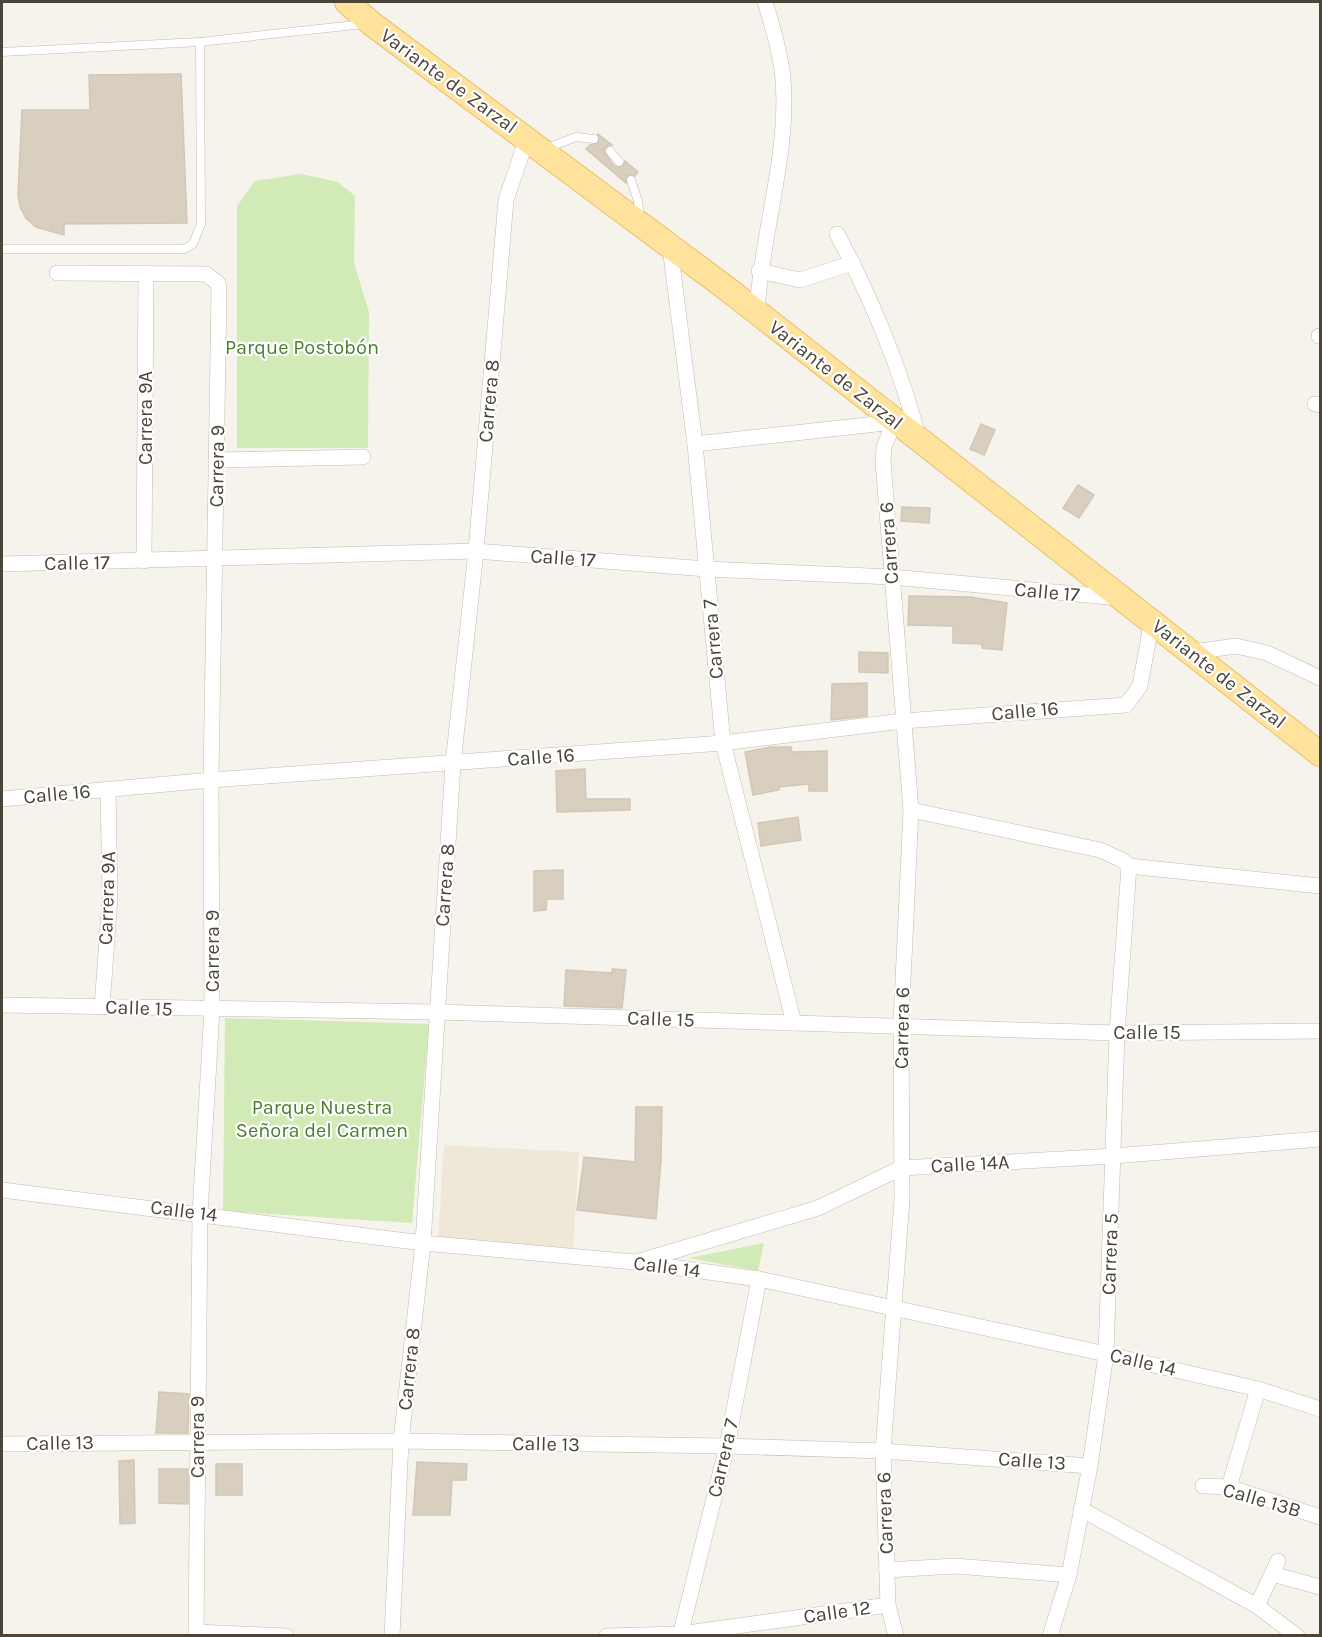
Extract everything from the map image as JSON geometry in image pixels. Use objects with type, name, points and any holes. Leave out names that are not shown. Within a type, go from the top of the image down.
[{"type":"main road","name":"Variante de Zarzal","points":[[346,2],[372,24],[757,312],[894,422],[1152,620],[1320,754]]},
{"type":"street","points":[[757,312],[759,271],[775,184],[783,108],[782,70],[775,32],[765,2]]},
{"type":"street","name":"Carrera 8","points":[[392,1635],[401,1442],[423,1243],[453,764],[476,551],[506,200],[535,144]]},
{"type":"street","points":[[837,234],[853,263],[910,405],[919,441]]},
{"type":"street","name":"Carrera 7","points":[[670,247],[695,444],[723,743],[794,1023]]},
{"type":"street","points":[[759,271],[800,280],[853,263]]},
{"type":"street","points":[[57,273],[146,274]]},
{"type":"street","name":"Carrera 9","points":[[146,274],[206,274],[218,283],[219,291],[214,560],[212,1010],[200,1213],[196,1442],[196,1634]]},
{"type":"street","name":"Carrera 9A","points":[[144,561],[146,274]]},
{"type":"street","points":[[695,444],[894,422]]},
{"type":"street","name":"Carrera 6","points":[[894,422],[884,447],[884,462],[910,810],[902,1024],[902,1198],[883,1451],[888,1605],[896,1635]]},
{"type":"street","points":[[217,460],[363,457]]},
{"type":"street","name":"Calle 17","points":[[2,564],[214,560],[476,551],[706,569],[892,578],[1123,598]]},
{"type":"street","name":"Calle 16","points":[[2,799],[212,780],[723,743],[903,721],[1126,705],[1140,686],[1152,620]]},
{"type":"street","points":[[1193,652],[1236,646],[1267,653],[1320,678]]},
{"type":"street","name":"Carrera 9A","points":[[102,1007],[110,898],[108,790]]},
{"type":"street","points":[[910,810],[1100,850],[1122,860],[1129,866],[1320,886]]},
{"type":"street","name":"Carrera 5","points":[[1050,1635],[1069,1575],[1090,1466],[1106,1354],[1117,1033],[1129,866]]},
{"type":"street","name":"Calle 15","points":[[2,1005],[436,1012],[902,1024],[1117,1033],[1320,1031]]},
{"type":"street","name":"Calle 14A","points":[[635,1262],[818,1208],[901,1168],[1114,1156],[1320,1139]]},
{"type":"street","name":"Calle 14","points":[[2,1190],[200,1213],[423,1243],[635,1262],[759,1279],[1258,1389],[1320,1409]]},
{"type":"street","name":"Carrera 7","points":[[680,1635],[727,1446],[759,1279]]},
{"type":"street","points":[[1229,1486],[1258,1389]]},
{"type":"street","name":"Calle 13","points":[[2,1444],[401,1442],[727,1446],[883,1451],[1090,1466]]},
{"type":"street","name":"Calle 13B","points":[[1203,1486],[1229,1486],[1320,1517]]},
{"type":"street","points":[[1081,1509],[1257,1606],[1297,1635]]},
{"type":"street","points":[[887,1570],[955,1566],[1069,1575]]},
{"type":"street","points":[[1257,1606],[1275,1568],[1320,1587]]},
{"type":"street","name":"Calle 12","points":[[607,1635],[680,1635],[888,1605]]},
{"type":"street","points":[[196,1634],[286,1635]]},
{"type":"lane","points":[[2,52],[200,42],[372,24]]},
{"type":"lane","points":[[2,249],[184,249],[193,244],[201,224],[200,42]]},
{"type":"lane","points":[[535,144],[576,137],[594,140]]},
{"type":"lane","points":[[610,151],[619,162]]},
{"type":"lane","points":[[631,180],[638,201],[641,225]]},
{"type":"shaded area","points":[[444,1145],[579,1152],[573,1249],[438,1242]]},
{"type":"green space","name":"Parque Postobón","points":[[301,174],[338,182],[355,196],[354,263],[369,312],[368,448],[237,448],[237,206],[255,181]]},
{"type":"green space","name":"Parque Nuestra Señora del Carmen","points":[[225,1018],[429,1024],[412,1223],[223,1211]]},
{"type":"green space","points":[[764,1243],[758,1271],[689,1258]]},
{"type":"building","points":[[181,74],[187,223],[64,224],[64,235],[36,227],[26,218],[20,207],[18,195],[22,110],[90,110],[89,75]]},
{"type":"building","points":[[598,134],[612,145],[607,146],[604,151],[614,166],[622,167],[625,161],[638,172],[635,176],[627,176],[626,183],[586,149],[598,143]]},
{"type":"building","points":[[981,424],[995,430],[984,455],[970,449]]},
{"type":"building","points":[[1078,485],[1094,495],[1079,518],[1063,508]]},
{"type":"building","points":[[902,507],[930,508],[929,523],[901,521]]},
{"type":"building","points":[[909,596],[970,597],[1007,603],[1002,650],[982,648],[982,644],[953,643],[953,626],[908,625]]},
{"type":"building","points":[[859,652],[888,653],[888,673],[859,672]]},
{"type":"building","points":[[867,683],[867,716],[831,720],[832,684]]},
{"type":"building","points":[[771,747],[791,747],[792,752],[827,751],[827,791],[809,791],[809,784],[779,787],[779,790],[753,795],[745,752]]},
{"type":"building","points":[[585,769],[586,799],[630,799],[630,810],[557,812],[556,771]]},
{"type":"building","points":[[798,817],[801,840],[761,846],[758,823]]},
{"type":"building","points":[[563,870],[563,899],[547,899],[546,910],[534,911],[534,871]]},
{"type":"building","points":[[612,969],[626,970],[622,1008],[564,1006],[566,970],[612,973]]},
{"type":"building","points":[[636,1107],[662,1107],[661,1160],[656,1219],[577,1210],[584,1157],[635,1162]]},
{"type":"building","points":[[159,1392],[189,1394],[188,1433],[156,1433]]},
{"type":"building","points":[[134,1460],[135,1523],[120,1524],[119,1461]]},
{"type":"building","points":[[417,1462],[467,1464],[466,1480],[452,1480],[450,1515],[413,1515]]},
{"type":"building","points":[[216,1464],[242,1464],[242,1495],[216,1495]]},
{"type":"building","points":[[159,1469],[188,1469],[188,1504],[159,1503]]}]
